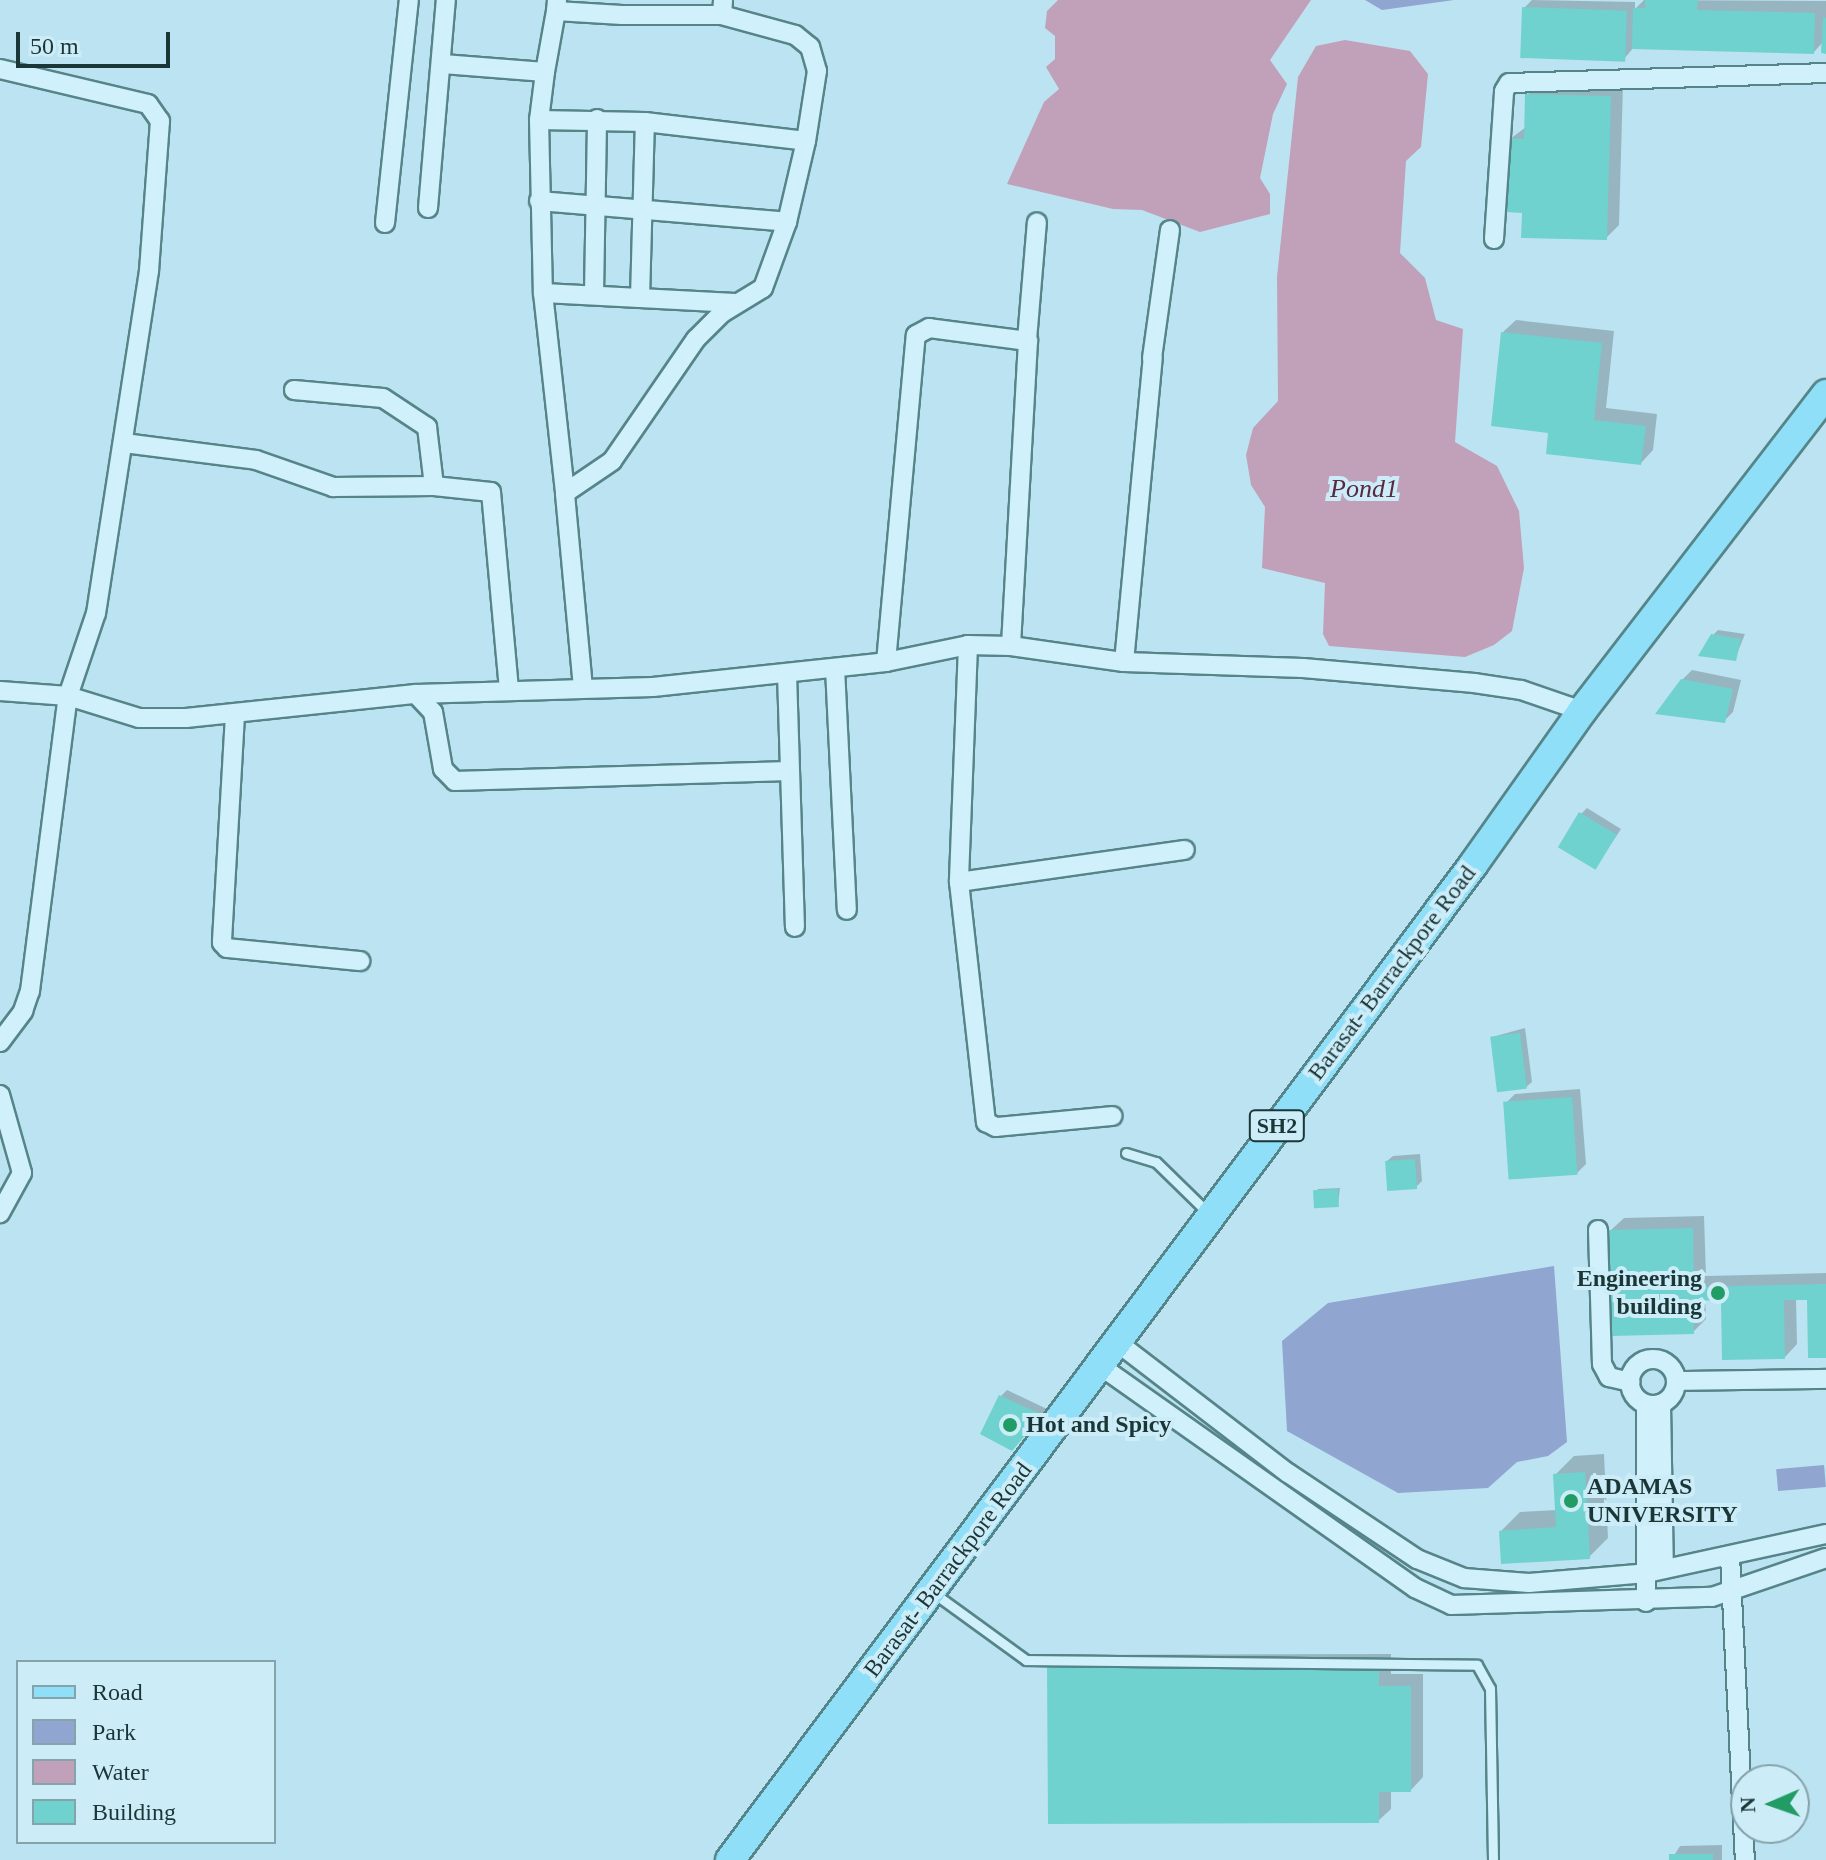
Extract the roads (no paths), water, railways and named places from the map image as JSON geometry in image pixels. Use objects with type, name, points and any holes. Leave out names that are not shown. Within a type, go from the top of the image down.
[{"type":"main road","name":"Barasat- Barrackpore Road","points":[[730,1860],[933,1592],[1582,711],[1826,394]]},
{"type":"street","points":[[385,223],[409,0]]},
{"type":"street","points":[[428,208],[443,64],[446,0]]},
{"type":"street","points":[[565,493],[612,461],[690,346],[736,303],[763,288],[787,222],[806,141],[817,71],[810,47],[795,35],[723,7],[557,6],[539,120],[539,201],[543,293],[583,688]]},
{"type":"street","points":[[443,64],[545,72]]},
{"type":"street","points":[[0,69],[148,104],[160,121],[149,271],[103,585],[68,696],[30,991],[23,1011],[0,1042]]},
{"type":"street","points":[[1494,239],[1504,91],[1509,83],[1826,73]]},
{"type":"street","points":[[594,294],[597,119]]},
{"type":"street","points":[[539,120],[645,122],[806,141]]},
{"type":"street","points":[[640,298],[640,209],[645,122]]},
{"type":"street","points":[[539,201],[596,203],[787,222]]},
{"type":"street","points":[[1011,646],[1027,340],[1037,222]]},
{"type":"street","points":[[1124,662],[1153,358],[1170,230]]},
{"type":"street","points":[[543,293],[736,303]]},
{"type":"street","points":[[886,662],[916,335],[929,328],[1027,340]]},
{"type":"street","points":[[294,390],[373,395],[422,423],[430,433],[434,486]]},
{"type":"street","points":[[124,443],[256,460],[325,486],[434,486],[491,492],[496,499],[509,690]]},
{"type":"street","points":[[968,645],[959,882],[986,1122],[996,1127],[1112,1116]]},
{"type":"street","points":[[0,691],[68,696],[139,718],[235,715],[416,694],[583,688],[787,674],[886,662],[968,645],[1011,646],[1124,662],[1303,668],[1474,683],[1521,690],[1582,711]]},
{"type":"street","points":[[835,668],[847,910]]},
{"type":"street","points":[[787,674],[795,927]]},
{"type":"street","points":[[416,694],[433,712],[443,769],[455,781],[789,771]]},
{"type":"street","points":[[235,715],[222,943],[227,948],[360,961]]},
{"type":"street","points":[[959,882],[1185,850]]},
{"type":"street","points":[[0,1095],[22,1173],[0,1213]]},
{"type":"street","points":[[1598,1230],[1602,1364],[1609,1377],[1630,1382]]},
{"type":"street","points":[[1117,1342],[1288,1473],[1442,1572],[1529,1583],[1656,1571],[1826,1534]]},
{"type":"street","points":[[1645,1359],[1660,1359],[1672,1367],[1677,1381],[1673,1395],[1654,1404],[1634,1396],[1630,1382],[1634,1368],[1645,1359]]},
{"type":"street","points":[[1099,1365],[1433,1599],[1476,1608],[1712,1597],[1826,1558]]},
{"type":"street","points":[[1677,1381],[1826,1379]]},
{"type":"street","points":[[1646,1602],[1656,1571],[1654,1404]]},
{"type":"street","points":[[1730,1556],[1745,1860]]},
{"type":"lane","points":[[1126,1153],[1156,1162],[1211,1215]]},
{"type":"lane","points":[[933,1592],[1026,1660],[1477,1665],[1490,1688],[1493,1860]]},
{"type":"water","points":[[1058,0],[1311,0],[1270,60],[1287,84],[1273,114],[1260,178],[1270,194],[1270,214],[1200,232],[1142,210],[1113,209],[1007,184],[1044,102],[1059,89],[1046,67],[1055,59],[1055,36],[1045,28],[1047,11]]},
{"type":"water","name":"Pond1","points":[[1345,40],[1410,51],[1428,74],[1421,147],[1406,161],[1400,253],[1425,278],[1436,320],[1463,329],[1455,442],[1497,466],[1519,511],[1524,568],[1512,631],[1494,645],[1465,657],[1329,646],[1323,634],[1325,583],[1262,568],[1265,507],[1251,485],[1246,455],[1253,428],[1278,401],[1277,277],[1298,77],[1316,46]]},
{"type":"place","name":"Engineering building","points":[[1718,1293]]},
{"type":"place","name":"Hot and Spicy","points":[[1010,1425]]},
{"type":"place","name":"ADAMAS UNIVERSITY","points":[[1571,1501]]}]
